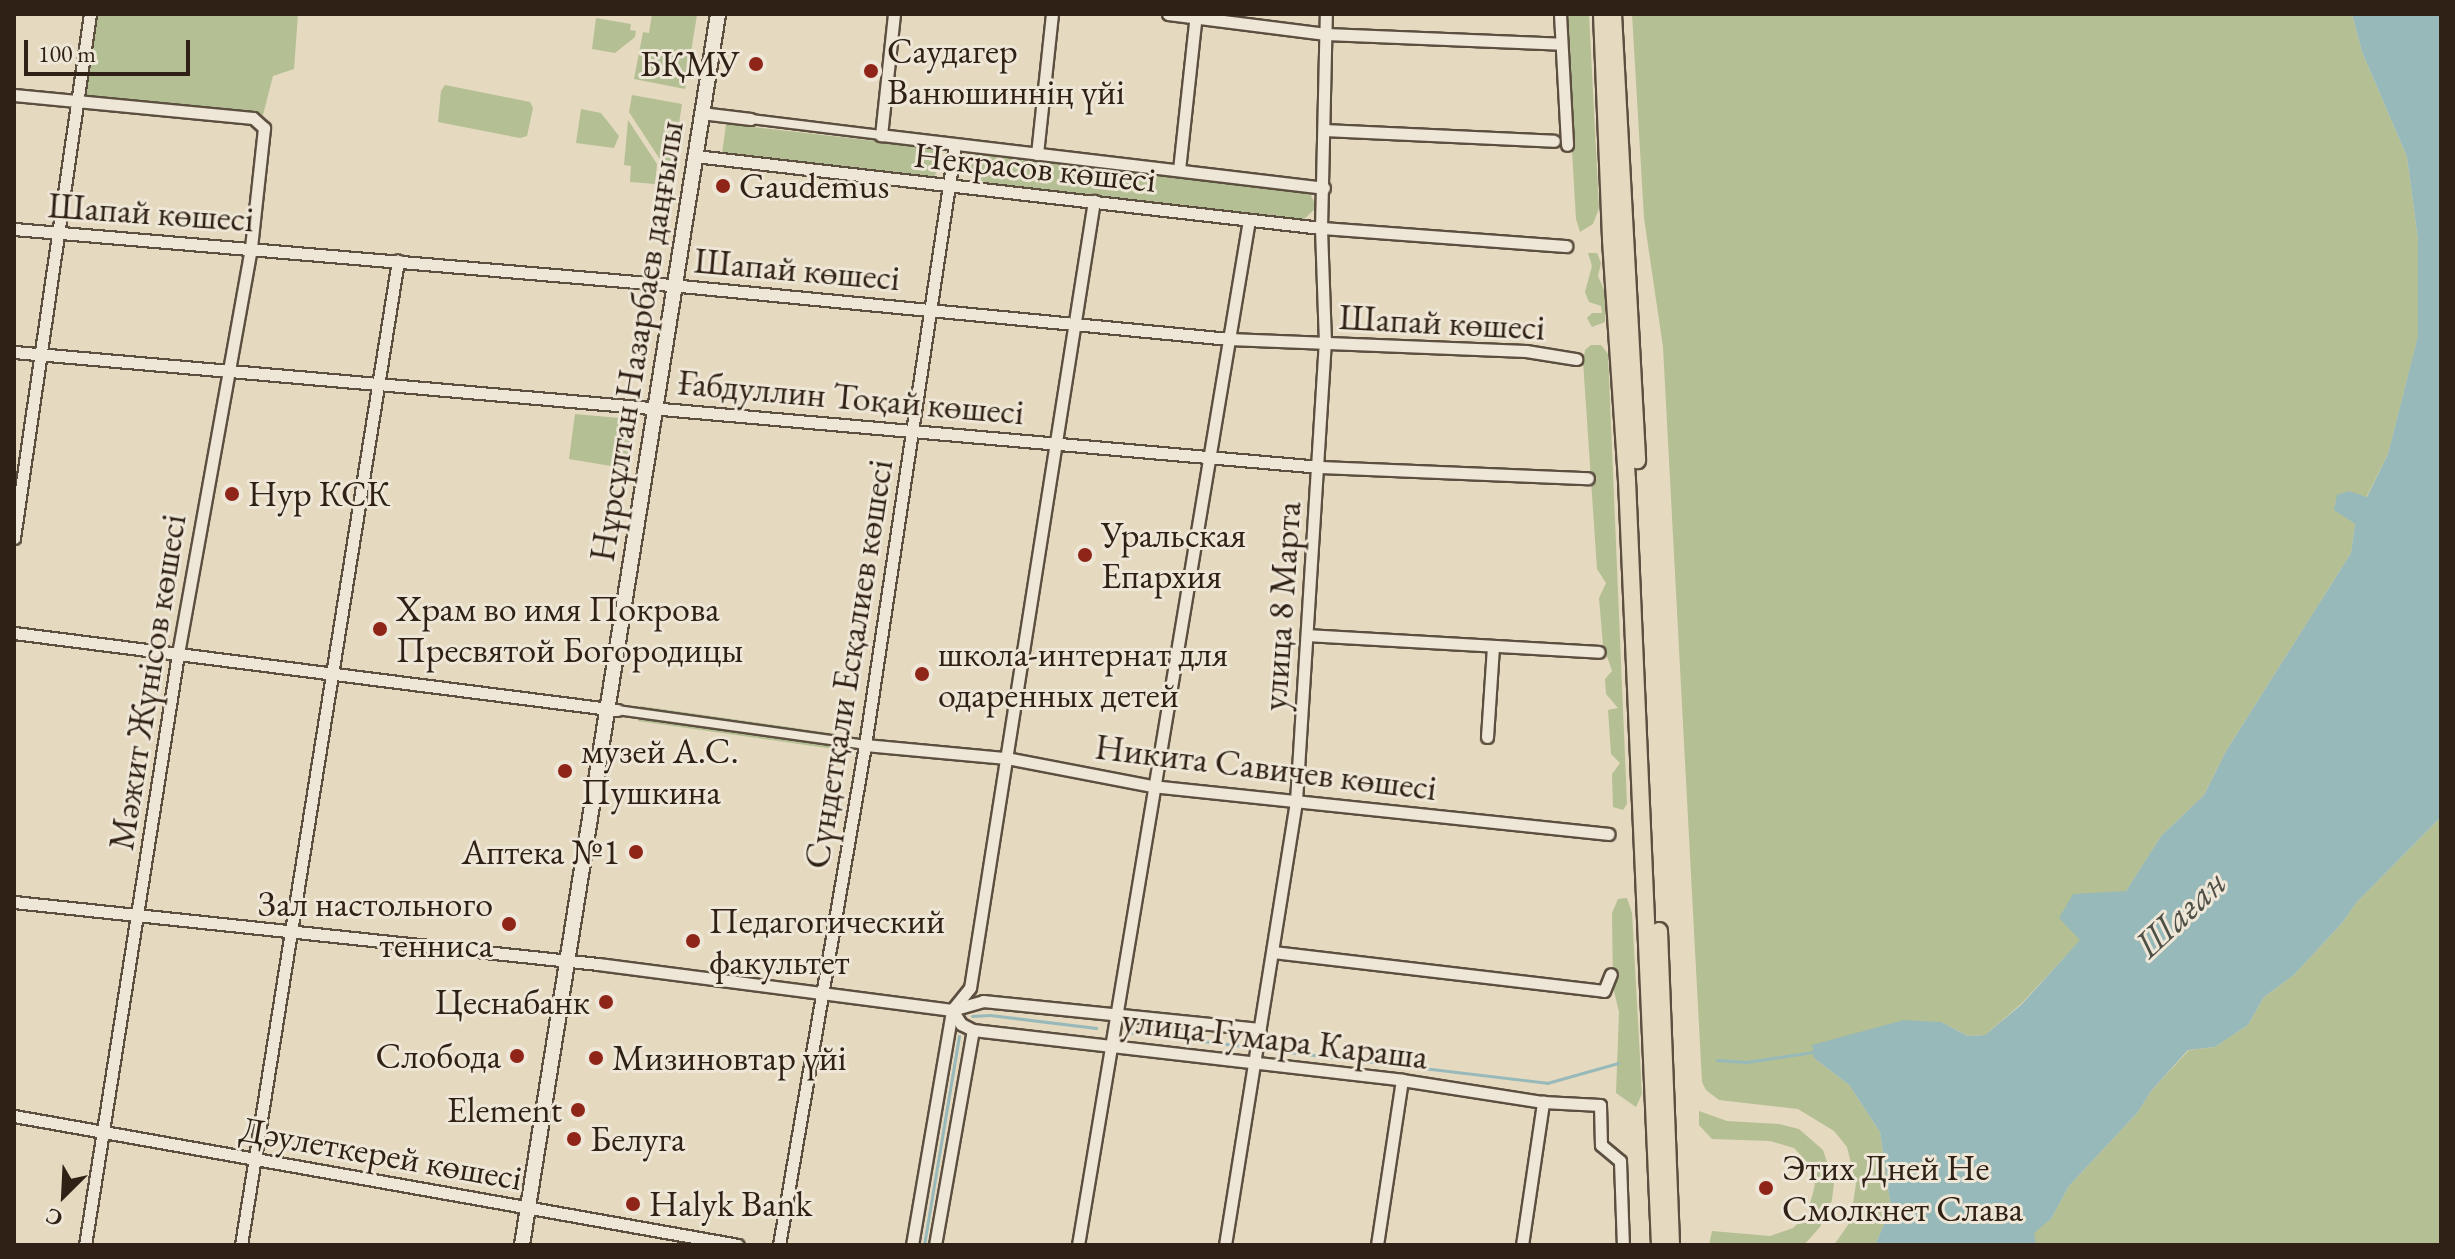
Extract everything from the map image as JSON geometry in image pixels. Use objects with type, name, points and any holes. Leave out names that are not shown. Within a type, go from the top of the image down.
[{"type":"main road","name":"Нұрсұлтан Назарбаев даңғылы","points":[[522,1245],[613,710],[718,14]]},
{"type":"main road","points":[[1602,14],[1611,240],[1627,480],[1660,1245]]},
{"type":"main road","points":[[1613,14],[1671,1245]]},
{"type":"street","points":[[14,538],[17,499],[80,101],[90,14]]},
{"type":"street","points":[[881,135],[894,14]]},
{"type":"street","points":[[1037,154],[1052,14]]},
{"type":"street","points":[[1168,14],[1326,34],[1561,44]]},
{"type":"street","name":"улица 8 Марта","points":[[1225,1245],[1296,801],[1320,467],[1325,343],[1321,228],[1326,14]]},
{"type":"street","points":[[1560,14],[1567,145]]},
{"type":"street","points":[[1179,170],[1196,16]]},
{"type":"street","points":[[14,95],[80,101]]},
{"type":"street","name":"Мәжит Жүнісов көшесі","points":[[80,101],[253,118],[264,128],[251,248],[178,654],[85,1245]]},
{"type":"street","name":"Некрасов көшесі","points":[[701,113],[1324,188]]},
{"type":"street","points":[[1324,130],[1554,141]]},
{"type":"street","name":"Сүндетқали Есқалиев көшесі","points":[[779,1245],[865,745],[955,145]]},
{"type":"street","name":"Некрасов көшесі","points":[[695,156],[1321,228],[1566,246]]},
{"type":"street","points":[[912,1245],[952,1010],[970,988],[1094,201]]},
{"type":"street","points":[[1078,1245],[1113,1048],[1152,786],[1249,220]]},
{"type":"street","name":"Шапай көшесі","points":[[14,229],[676,285],[1229,339],[1526,351],[1576,359]]},
{"type":"street","points":[[241,1245],[398,260]]},
{"type":"street","name":"Ғабдуллин Тоқай көшесі","points":[[14,352],[1320,467],[1588,478]]},
{"type":"street","name":"Никита Савичев көшесі","points":[[14,633],[865,745],[1006,758],[1152,786],[1608,834]]},
{"type":"street","points":[[1307,635],[1599,652]]},
{"type":"street","points":[[1487,737],[1493,646]]},
{"type":"street","name":"улица Гумара Караша","points":[[14,902],[568,961],[952,1010],[983,1001],[1260,1029]]},
{"type":"street","points":[[1273,952],[1604,991],[1611,974]]},
{"type":"street","points":[[935,1245],[973,1030],[961,1024],[952,1010]]},
{"type":"street","name":"улица Гумара Караша","points":[[973,1030],[1402,1080],[1543,1102],[1600,1105],[1601,1145],[1620,1161],[1623,1245]]},
{"type":"street","points":[[1377,1245],[1402,1080]]},
{"type":"street","points":[[1522,1245],[1543,1102]]},
{"type":"street","name":"Дәулеткерей көшесі","points":[[14,1116],[738,1245]]},
{"type":"green space","points":[[92,14],[298,14],[294,69],[273,76],[263,115],[84,96]]},
{"type":"green space","points":[[652,14],[697,15],[685,89],[634,79],[643,32],[649,33]]},
{"type":"green space","points":[[1564,14],[1589,14],[1599,208],[1593,224],[1580,232],[1576,219]]},
{"type":"green space","points":[[1632,14],[2352,14],[2362,52],[2407,157],[2418,240],[2418,337],[2388,454],[2366,498],[2335,510],[2355,524],[2351,553],[2226,751],[2204,795],[2161,836],[2126,891],[2021,1004],[1985,1035],[1968,1036],[1941,1022],[1814,1058],[1849,1085],[1880,1132],[1891,1208],[1875,1245],[1834,1245],[1850,1222],[1856,1184],[1847,1147],[1834,1131],[1798,1109],[1719,1100],[1706,1090],[1702,1082],[1663,347],[1644,218]]},
{"type":"green space","points":[[596,18],[631,24],[630,30],[636,31],[635,37],[615,53],[592,49]]},
{"type":"green space","points":[[445,85],[530,102],[533,108],[527,136],[520,138],[438,122],[441,91]]},
{"type":"green space","points":[[632,95],[682,104],[673,162],[661,161],[629,112]]},
{"type":"green space","points":[[581,109],[601,113],[619,136],[614,148],[576,143]]},
{"type":"green space","points":[[628,120],[657,164],[655,184],[630,182],[631,166],[624,165]]},
{"type":"green space","points":[[726,124],[936,148],[941,165],[933,178],[722,154]]},
{"type":"green space","points":[[977,155],[1308,190],[1317,207],[1302,221],[974,181],[970,168]]},
{"type":"green space","points":[[1588,253],[1597,253],[1601,263],[1598,276],[1605,292],[1605,322],[1592,327],[1587,318],[1592,313],[1602,313],[1601,306],[1589,302],[1585,292],[1592,266]]},
{"type":"green space","points":[[1591,345],[1601,345],[1608,354],[1627,804],[1623,810],[1613,807],[1612,774],[1620,763],[1611,754],[1608,710],[1618,708],[1606,694],[1605,679],[1612,671],[1603,645],[1599,598],[1606,583],[1597,569],[1583,361],[1585,350]]},
{"type":"green space","points":[[575,414],[630,419],[635,426],[629,469],[569,459]]},
{"type":"green space","points":[[640,706],[837,734],[834,749],[638,721]]},
{"type":"green space","points":[[2441,817],[2441,1245],[2036,1245],[2033,1233],[2051,1219],[2069,1186],[2138,1112],[2151,1091],[2189,1050],[2215,1047],[2248,1025],[2264,997],[2294,975],[2343,922],[2356,903]]},
{"type":"green space","points":[[1627,898],[1632,913],[1642,1094],[1636,1107],[1616,1093],[1619,1012],[1613,987],[1612,913],[1618,899]]},
{"type":"green space","points":[[1699,1111],[1727,1121],[1779,1124],[1799,1129],[1823,1150],[1834,1183],[1832,1200],[1820,1227],[1804,1245],[1709,1245],[1712,1231],[1770,1236],[1793,1228],[1807,1215],[1815,1185],[1808,1163],[1794,1148],[1770,1141],[1712,1139],[1699,1125]]},
{"type":"water","name":"Шаған","points":[[2352,14],[2441,14],[2441,817],[2356,903],[2343,922],[2294,975],[2264,997],[2248,1025],[2215,1047],[2188,1050],[2151,1091],[2138,1112],[2069,1186],[2051,1219],[2034,1233],[2036,1245],[1875,1245],[1891,1208],[1880,1132],[1849,1085],[1814,1058],[1812,1045],[1904,1020],[1941,1022],[1968,1036],[1985,1035],[2021,1005],[2080,940],[2059,918],[2073,894],[2126,891],[2161,836],[2204,795],[2226,751],[2351,553],[2355,524],[2334,510],[2337,495],[2349,491],[2367,497],[2388,454],[2418,336],[2418,240],[2407,157],[2362,52]]},
{"type":"waterway","points":[[972,1016],[990,1015],[1096,1028]]},
{"type":"waterway","points":[[1127,1032],[1243,1046]]},
{"type":"waterway","points":[[924,1245],[959,1036]]},
{"type":"waterway","points":[[1272,1050],[1547,1083],[1618,1063]]},
{"type":"waterway","points":[[1717,1060],[1746,1062],[1813,1052]]},
{"type":"place","name":"БҚМУ","points":[[756,64]]},
{"type":"place","name":"Саудагер Ванюшиннің үйі","points":[[871,71]]},
{"type":"place","name":"Gaudemus","points":[[723,186]]},
{"type":"place","name":"Нур КСК","points":[[232,494]]},
{"type":"place","name":"Уральская Епархия","points":[[1085,555]]},
{"type":"place","name":"Храм во имя Покрова Пресвятой Богородицы","points":[[380,629]]},
{"type":"place","name":"школа-интернат для одаренных детей","points":[[922,674]]},
{"type":"place","name":"музей А.С. Пушкина","points":[[565,771]]},
{"type":"place","name":"Аптека №1","points":[[636,852]]},
{"type":"place","name":"Зал настольного тенниса","points":[[509,924]]},
{"type":"place","name":"Педагогический факультет","points":[[693,941]]},
{"type":"place","name":"Цеснабанк","points":[[606,1002]]},
{"type":"place","name":"Слобода","points":[[517,1056]]},
{"type":"place","name":"Мизиновтар үйі","points":[[596,1058]]},
{"type":"place","name":"Element","points":[[578,1110]]},
{"type":"place","name":"Белуга","points":[[574,1139]]},
{"type":"place","name":"Этих Дней Не Смолкнет Слава","points":[[1766,1188]]},
{"type":"place","name":"Halyk Bank","points":[[633,1204]]}]
